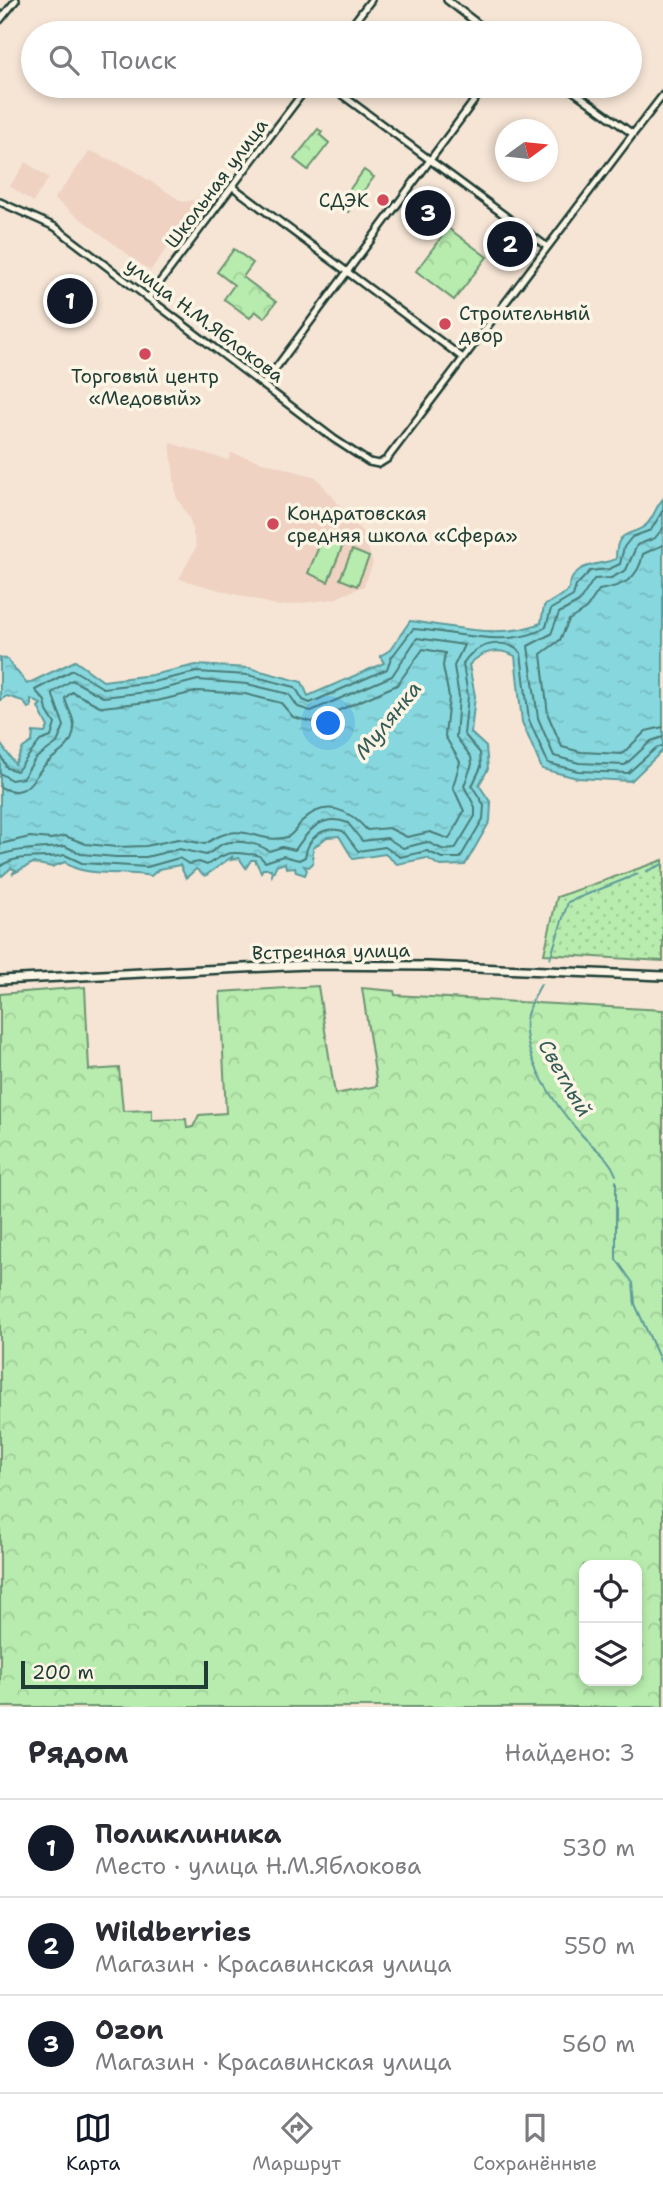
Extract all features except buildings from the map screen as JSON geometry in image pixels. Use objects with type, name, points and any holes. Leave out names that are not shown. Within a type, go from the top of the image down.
[{"type":"main road","name":"Встречная улица","points":[[0,981],[307,965],[428,965],[663,976]]},
{"type":"street","points":[[0,20],[16,0]]},
{"type":"street","points":[[355,21],[371,0]]},
{"type":"street","points":[[447,0],[474,21]]},
{"type":"street","points":[[233,187],[463,358],[663,94]]},
{"type":"street","name":"Школьная улица","points":[[148,298],[299,98]]},
{"type":"street","points":[[346,98],[547,246]]},
{"type":"street","points":[[264,384],[476,98]]},
{"type":"street","points":[[583,98],[633,134]]},
{"type":"street","name":"улица Н.М.Яблокова","points":[[0,202],[50,224],[363,459],[375,464],[387,459],[463,358]]},
{"type":"shaded area","points":[[90,151],[128,167],[183,202],[204,198],[150,271],[54,199]]},
{"type":"shaded area","points":[[26,162],[49,178],[33,202],[10,186]]},
{"type":"shaded area","name":"Кондратовская средняя школа «Сфера»","points":[[170,443],[228,460],[231,453],[316,477],[363,533],[373,563],[364,586],[334,599],[279,606],[179,579],[196,547],[190,520],[176,496]]},
{"type":"green space","points":[[318,129],[322,132],[320,135],[329,143],[308,170],[294,159]]},
{"type":"green space","points":[[364,170],[374,177],[348,212],[344,209],[344,197]]},
{"type":"green space","points":[[448,228],[487,257],[454,300],[416,271]]},
{"type":"green space","points":[[234,249],[253,263],[243,277],[276,302],[264,318],[255,311],[250,318],[224,299],[234,285],[217,272]]},
{"type":"green space","points":[[325,532],[345,540],[328,582],[308,573]]},
{"type":"green space","points":[[352,550],[369,557],[357,586],[340,579]]},
{"type":"green space","points":[[663,860],[663,961],[544,954],[557,897]]},
{"type":"green space","points":[[318,986],[335,1094],[377,1086],[362,988],[394,991],[395,995],[663,1010],[663,1707],[0,1707],[0,994],[85,987],[89,1070],[119,1068],[123,1111],[152,1110],[152,1120],[186,1119],[187,1128],[193,1127],[199,1115],[226,1113],[220,992]]},
{"type":"water","name":"Мулянка","points":[[663,499],[663,750],[631,781],[577,778],[542,769],[522,722],[515,656],[497,651],[479,656],[469,665],[475,696],[471,733],[486,747],[488,769],[479,785],[491,803],[490,821],[465,865],[440,866],[427,858],[397,864],[385,854],[353,859],[339,836],[327,837],[313,848],[313,863],[309,867],[304,866],[307,870],[305,875],[296,872],[295,867],[286,868],[285,863],[276,866],[272,875],[271,869],[263,869],[261,872],[255,860],[251,860],[246,868],[239,858],[231,860],[233,856],[205,876],[196,869],[186,878],[180,865],[159,869],[151,876],[93,872],[72,867],[65,862],[52,867],[33,863],[12,874],[16,870],[11,868],[2,876],[0,873],[0,743],[15,764],[23,748],[32,742],[33,732],[45,733],[48,727],[38,707],[41,704],[31,699],[31,707],[28,708],[23,701],[7,696],[0,700],[0,658],[7,659],[27,684],[75,661],[103,681],[152,675],[196,665],[249,668],[302,682],[308,696],[384,663],[380,656],[390,650],[410,621],[493,631],[510,631],[541,623],[544,606],[568,591],[575,574],[587,566],[616,559],[622,537],[647,524]]},
{"type":"waterway","name":"Светлый","points":[[647,871],[663,864]]},
{"type":"waterway","name":"Светлый","points":[[550,959],[568,902],[638,874]]},
{"type":"waterway","name":"Светлый","points":[[541,984],[526,1019],[526,1034],[535,1065],[561,1110],[605,1158],[616,1175]]},
{"type":"waterway","points":[[616,1181],[616,1259],[633,1283],[635,1304],[663,1367]]},
{"type":"place","name":"СДЭК","points":[[383,200]]},
{"type":"place","name":"Ozon","points":[[428,213]]},
{"type":"place","name":"Wildberries","points":[[510,244]]},
{"type":"place","name":"Поликлиника","points":[[70,301]]},
{"type":"place","name":"Строительный двор","points":[[445,324]]},
{"type":"place","name":"Торговый центр «Медовый»","points":[[145,354]]},
{"type":"place","name":"Кондратовская средняя школа «Сфера»","points":[[273,524]]}]
